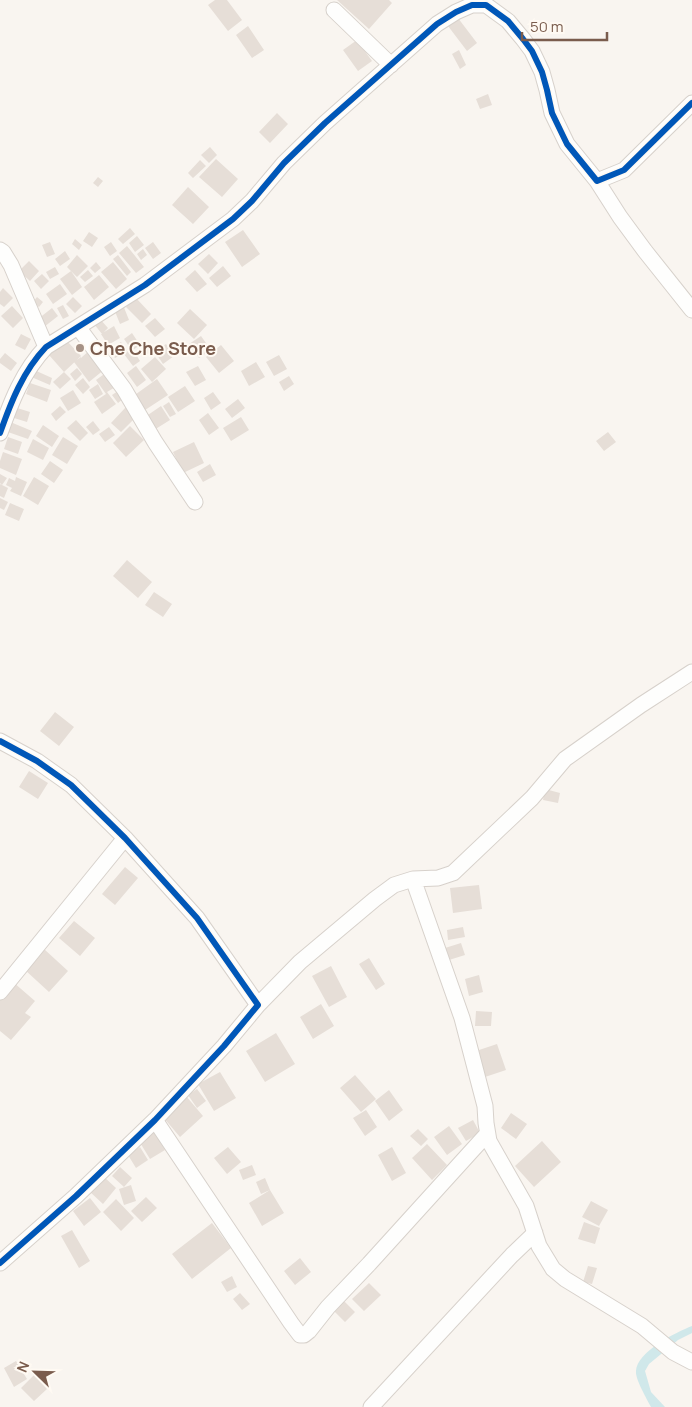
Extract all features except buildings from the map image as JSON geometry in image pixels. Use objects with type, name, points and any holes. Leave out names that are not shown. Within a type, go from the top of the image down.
[{"type":"street","points":[[0,433],[24,376],[35,358],[46,347],[145,285],[233,219],[252,201],[284,163],[325,123],[437,24],[472,5],[486,3],[508,22],[532,51],[548,90],[552,114],[567,144],[597,181],[645,251],[692,310]]},
{"type":"street","points":[[334,10],[391,64]]},
{"type":"street","points":[[597,181],[624,170],[692,103]]},
{"type":"street","points":[[0,250],[14,272],[46,347]]},
{"type":"street","points":[[78,327],[124,389],[155,442],[195,502]]},
{"type":"street","points":[[0,1262],[76,1196],[155,1120],[224,1046],[258,1005],[300,962],[394,885],[413,879],[438,878],[453,873],[532,798],[565,759],[641,705],[692,672]]},
{"type":"street","points":[[0,741],[37,761],[71,785],[125,838],[197,918],[258,1005]]},
{"type":"street","points":[[0,992],[125,838]]},
{"type":"street","points":[[413,879],[462,1018],[486,1106],[490,1141],[526,1206],[539,1246],[553,1269],[559,1274],[613,1310],[642,1326],[673,1352],[692,1362]]},
{"type":"street","points":[[155,1120],[290,1323],[300,1334],[304,1335],[488,1134]]},
{"type":"street","points":[[371,1407],[512,1255],[535,1233]]},
{"type":"water","points":[[692,1326],[692,1333],[678,1340],[649,1364],[645,1371],[651,1392],[665,1407],[651,1407],[637,1379],[636,1371],[638,1364],[658,1344]]},
{"type":"cycle path","points":[[0,433],[13,398],[24,377],[46,347],[145,285],[233,219],[252,201],[284,163],[325,123],[437,24],[456,12],[472,5],[486,5],[508,21],[532,51],[542,72],[552,113],[567,144],[597,181],[624,170],[692,103]]},
{"type":"cycle path","points":[[0,741],[37,761],[71,785],[125,838],[197,918],[258,1005],[224,1046],[155,1120],[76,1196],[0,1263]]},
{"type":"place","name":"Che Che Store","points":[[80,348]]}]
